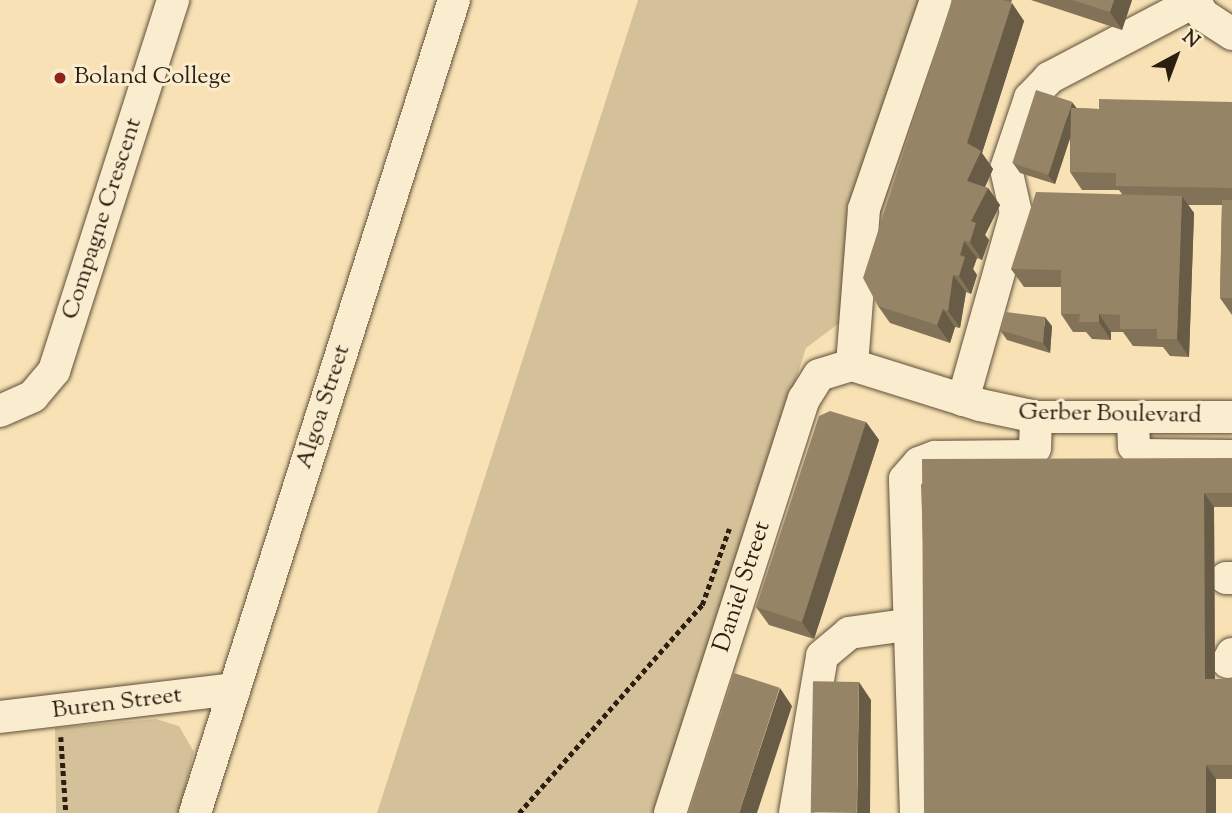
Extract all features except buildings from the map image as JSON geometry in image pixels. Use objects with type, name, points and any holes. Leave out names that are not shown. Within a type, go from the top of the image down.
[{"type":"street","name":"Compagne Crescent","points":[[0,411],[33,396],[54,371],[173,0]]},
{"type":"street","name":"Algoa Street","points":[[195,813],[454,0]]},
{"type":"street","points":[[840,367],[864,209],[936,0]]},
{"type":"street","points":[[962,400],[1016,213],[1006,169],[1030,98],[1049,78],[1194,1],[1216,26],[1232,34]]},
{"type":"street","name":"Gerber Boulevard","points":[[840,367],[1036,417],[1232,417]]},
{"type":"street","name":"Daniel Street","points":[[670,813],[804,399],[813,381],[840,367]]},
{"type":"street","points":[[916,813],[907,625],[905,479],[919,464],[935,457],[1027,456],[1035,448],[1036,417]]},
{"type":"street","points":[[1133,419],[1134,446],[1142,455],[1230,456]]},
{"type":"street","points":[[795,813],[822,656],[849,634],[907,625]]},
{"type":"street","name":"Buren Street","points":[[0,717],[234,689]]},
{"type":"path","points":[[519,813],[702,605],[734,517]]},
{"type":"path","points":[[59,710],[66,813]]},
{"type":"shaded area","points":[[638,0],[961,0],[874,297],[806,348],[656,813],[377,813]]},
{"type":"shaded area","points":[[156,719],[179,726],[194,752],[179,813],[56,813],[55,728]]},
{"type":"place","name":"Boland College","points":[[60,78]]}]
